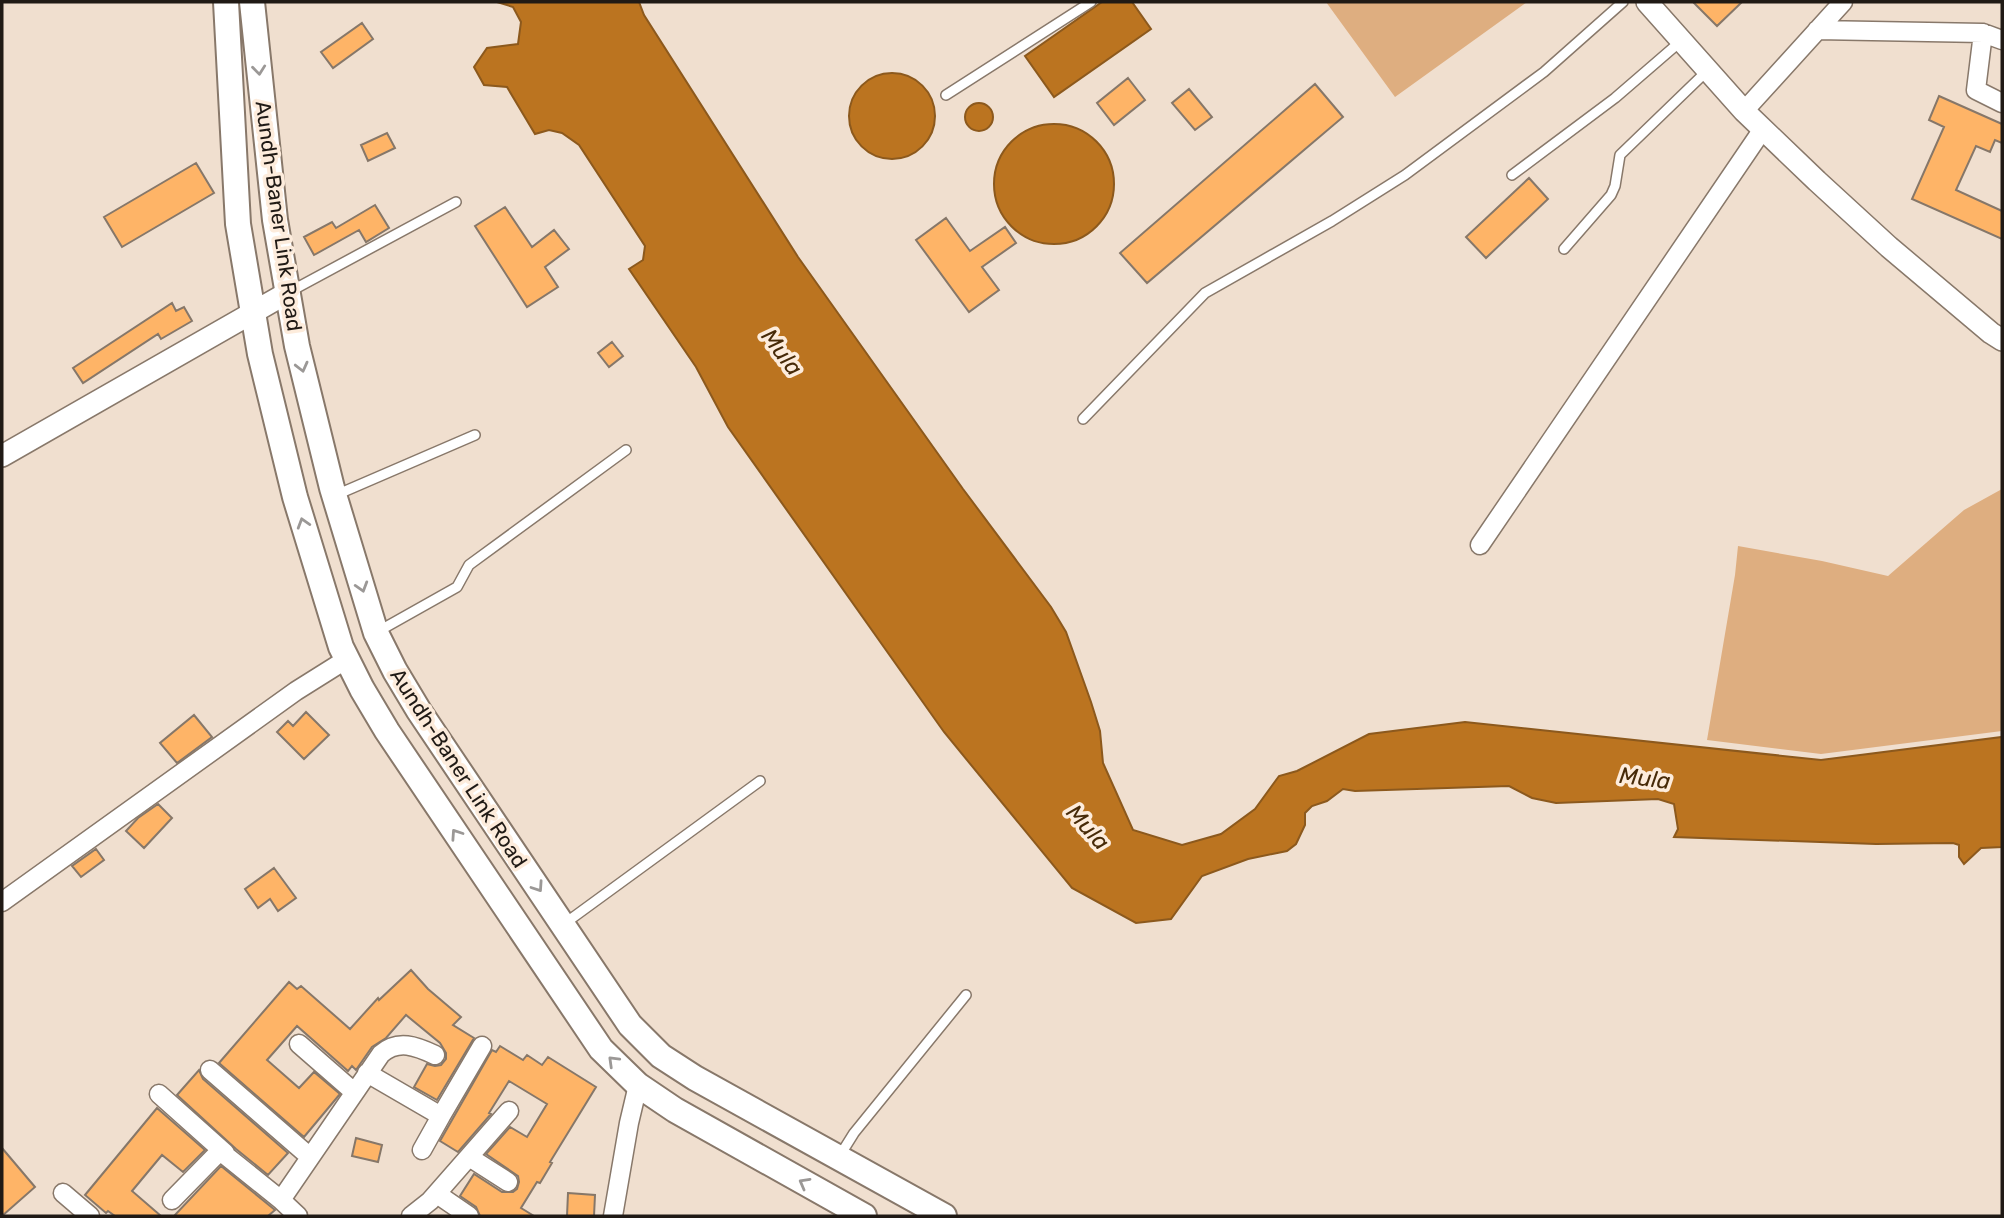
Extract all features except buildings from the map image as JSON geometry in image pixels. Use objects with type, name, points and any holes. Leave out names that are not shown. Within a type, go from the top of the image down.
[{"type":"main road","name":"Aundh-Baner Link Road","points":[[226,2],[238,224],[252,313],[295,497],[341,647],[362,689],[387,731],[601,1049],[638,1085],[675,1110],[864,1216]]},
{"type":"main road","name":"Aundh-Baner Link Road","points":[[252,2],[275,220],[297,346],[334,495],[376,633],[395,671],[418,711],[630,1025],[661,1056],[695,1078],[944,1216]]},
{"type":"main road","points":[[638,1085],[661,1056]]},
{"type":"street","points":[[1744,111],[1843,2]]},
{"type":"street","points":[[1653,4],[1744,111],[1889,247],[1998,332]]},
{"type":"street","points":[[1817,30],[1983,33],[2002,40]]},
{"type":"street","points":[[1983,33],[1976,90],[2002,103]]},
{"type":"street","points":[[1480,545],[1763,129]]},
{"type":"street","points":[[2,456],[287,293]]},
{"type":"street","points":[[2,902],[296,691],[347,659]]},
{"type":"street","points":[[299,1044],[354,1092]]},
{"type":"street","points":[[159,1094],[289,1210],[310,1157],[367,1073],[390,1046],[409,1046],[435,1055]]},
{"type":"street","points":[[422,1150],[482,1046]]},
{"type":"street","points":[[210,1070],[310,1157]]},
{"type":"street","points":[[367,1073],[441,1116]]},
{"type":"street","points":[[613,1216],[638,1085]]},
{"type":"street","points":[[411,1216],[437,1194],[509,1111]]},
{"type":"street","points":[[172,1200],[216,1154],[220,1151],[225,1153]]},
{"type":"street","points":[[469,1157],[508,1182]]},
{"type":"street","points":[[63,1193],[90,1216]]},
{"type":"street","points":[[437,1194],[469,1216]]},
{"type":"lane","points":[[946,95],[1091,2]]},
{"type":"lane","points":[[1083,419],[1205,293],[1332,221],[1405,175],[1544,72],[1623,2]]},
{"type":"lane","points":[[1512,176],[1644,75],[1682,40]]},
{"type":"lane","points":[[1563,249],[1611,195],[1620,155],[1708,70]]},
{"type":"lane","points":[[287,293],[456,202]]},
{"type":"lane","points":[[334,495],[475,435]]},
{"type":"lane","points":[[376,633],[457,587],[470,565],[626,450]]},
{"type":"lane","points":[[563,925],[760,781]]},
{"type":"lane","points":[[838,1158],[854,1133],[966,995]]},
{"type":"shaded area","points":[[1326,2],[1527,2],[1395,97]]},
{"type":"shaded area","points":[[2002,489],[2002,731],[1821,754],[1707,740],[1738,546],[1888,576],[1964,510]]},
{"type":"water","name":"Mula","points":[[497,2],[639,2],[644,15],[798,257],[963,489],[1051,607],[1066,632],[1100,731],[1103,763],[1133,830],[1182,845],[1221,834],[1255,809],[1279,776],[1297,771],[1369,734],[1465,722],[1821,760],[2002,737],[2002,847],[1981,848],[1964,864],[1959,857],[1959,845],[1953,843],[1876,844],[1674,837],[1678,829],[1674,804],[1658,799],[1556,803],[1532,798],[1509,786],[1355,791],[1343,789],[1327,801],[1312,806],[1305,813],[1305,825],[1296,844],[1287,851],[1248,859],[1202,876],[1171,919],[1136,923],[1072,888],[944,732],[728,427],[696,367],[629,269],[643,260],[645,246],[579,145],[562,133],[549,130],[535,134],[507,87],[484,85],[474,67],[487,48],[518,44],[521,22],[513,7]]},
{"type":"water","points":[[1102,2],[1132,2],[1151,29],[1054,97],[1025,56]]},
{"type":"water","points":[[892,73],[916,80],[928,92],[935,116],[928,140],[916,152],[892,159],[868,152],[856,140],[849,116],[856,92],[868,80]]},
{"type":"water","points":[[979,103],[989,107],[993,117],[989,127],[979,131],[969,127],[965,117],[969,107]]},
{"type":"water","points":[[1054,124],[1077,129],[1096,142],[1109,161],[1114,184],[1109,207],[1096,226],[1077,239],[1054,244],[1031,239],[1012,226],[999,207],[994,184],[999,161],[1012,142],[1031,129]]}]
